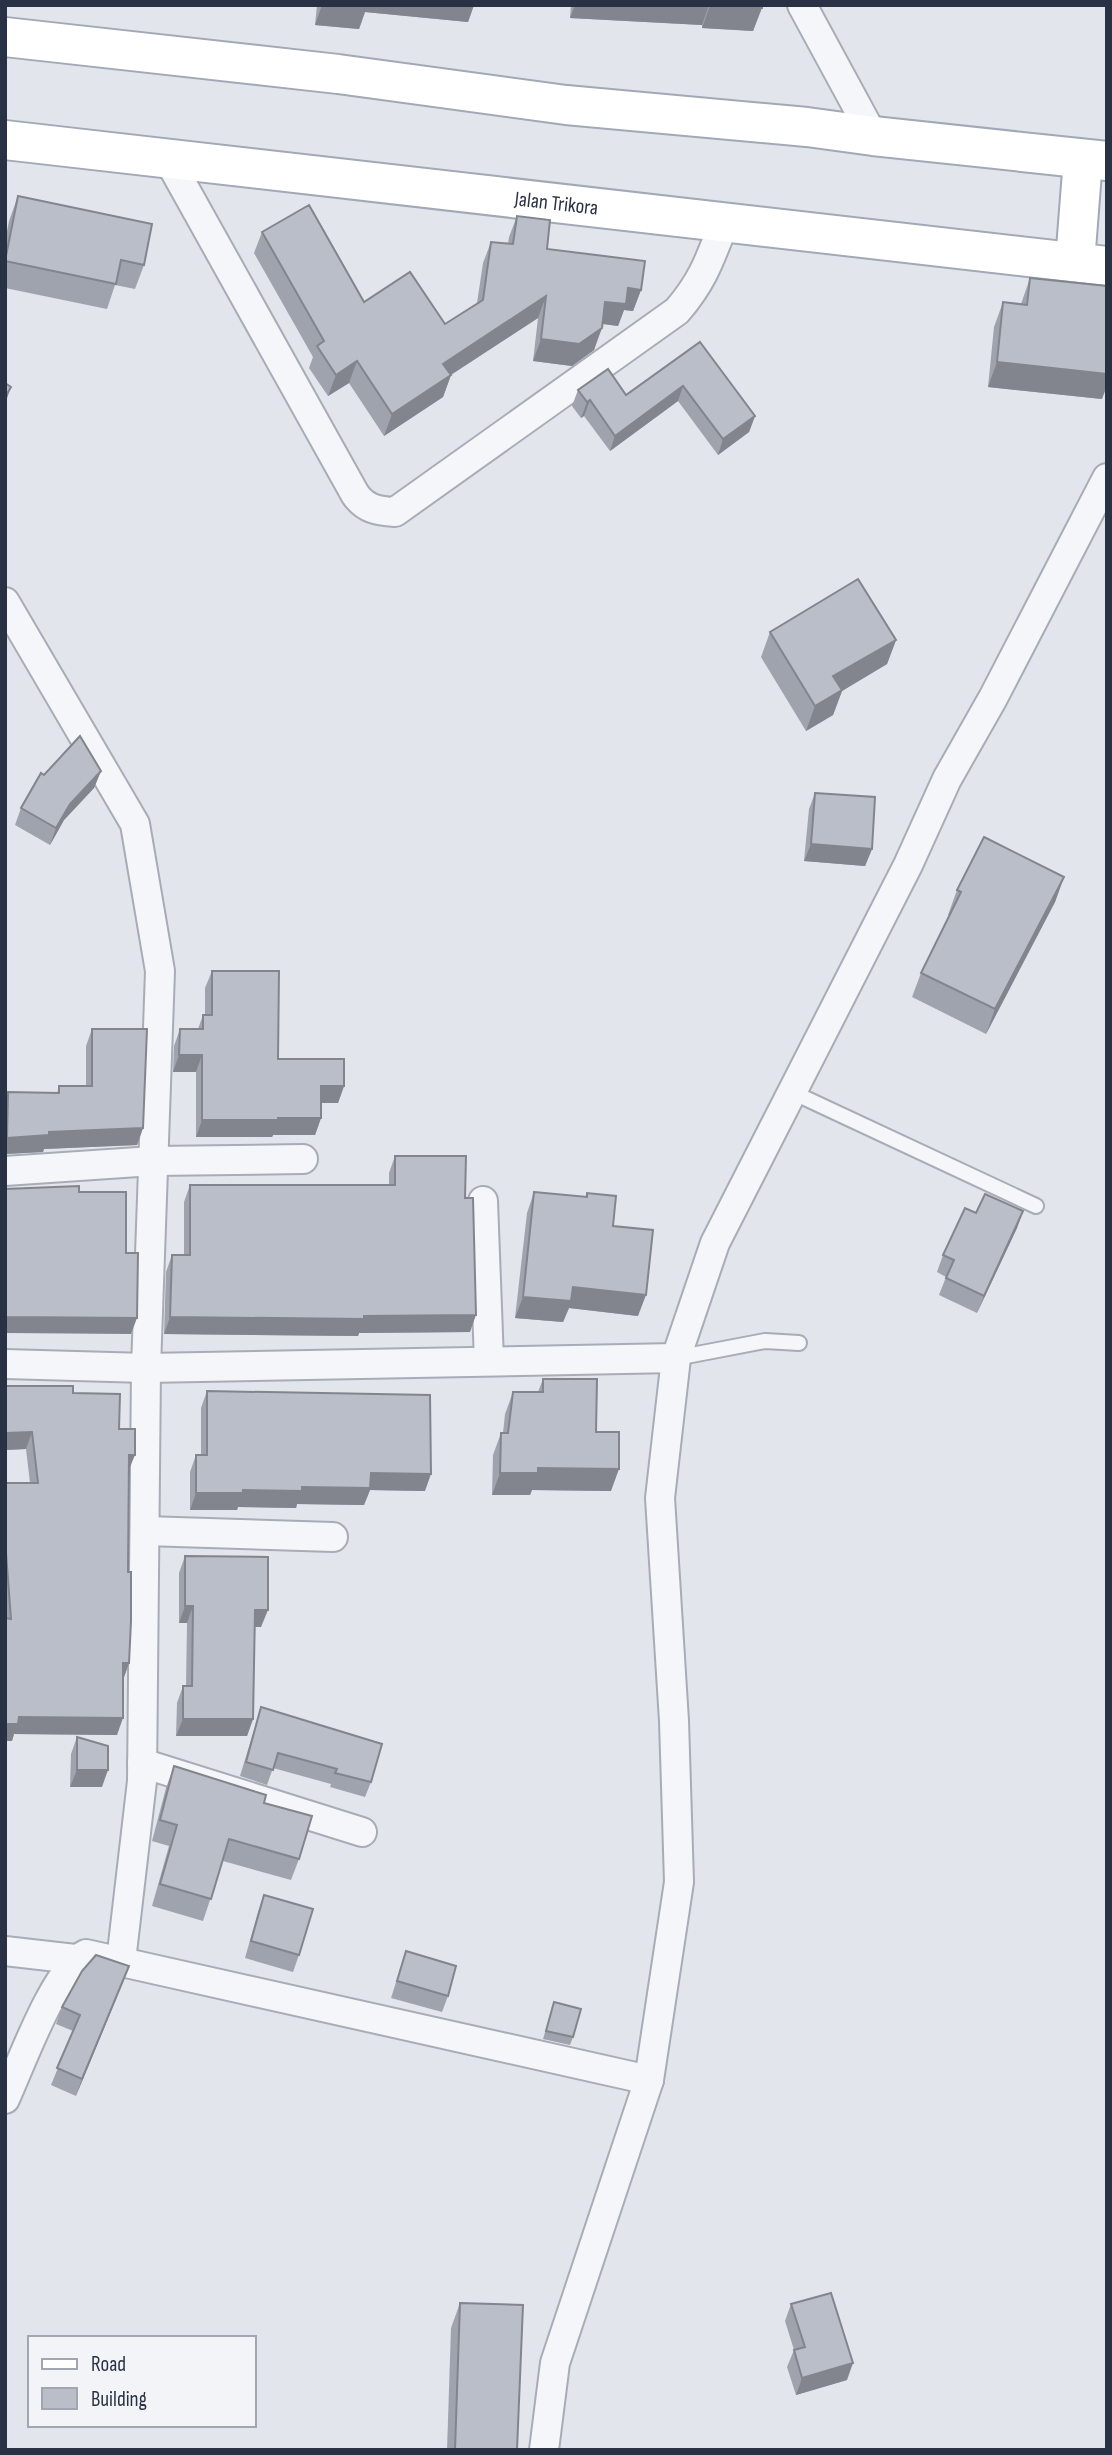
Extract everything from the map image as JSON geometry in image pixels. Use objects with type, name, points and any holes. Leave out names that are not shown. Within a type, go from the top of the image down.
[{"type":"main road","points":[[5,37],[338,74],[566,105],[807,127],[1095,160],[1091,264]]},
{"type":"main road","name":"Jalan Trikora","points":[[5,140],[1091,264]]},
{"type":"street","points":[[802,5],[873,136]]},
{"type":"street","points":[[167,157],[355,494],[362,504],[378,511],[396,512],[677,311],[695,291],[724,223]]},
{"type":"street","points":[[544,2450],[555,2363],[649,2080],[679,1882],[674,1721],[660,1498],[676,1358],[715,1243],[908,865],[947,779],[993,698],[1107,478]]},
{"type":"street","points":[[5,601],[135,824],[160,971],[146,1368],[141,1795],[121,1961]]},
{"type":"street","points":[[5,1171],[153,1161],[303,1159]]},
{"type":"street","points":[[483,1201],[489,1361]]},
{"type":"street","points":[[5,1364],[146,1368],[676,1358]]},
{"type":"street","points":[[145,1531],[333,1537]]},
{"type":"street","points":[[142,1763],[362,1832]]},
{"type":"street","points":[[5,1951],[75,1959]]},
{"type":"street","points":[[5,2099],[57,1985],[75,1959],[86,1954],[649,2080]]},
{"type":"lane","points":[[792,1092],[1036,1206]]},
{"type":"lane","points":[[676,1358],[765,1340],[799,1343]]},
{"type":"building","points":[[334,5],[367,5],[366,8]]},
{"type":"building","points":[[710,5],[762,5],[762,8]]},
{"type":"building","points":[[18,196],[152,224],[144,265],[121,260],[116,284],[5,261]]},
{"type":"building","points":[[309,205],[364,302],[410,272],[445,324],[483,300],[491,242],[513,244],[517,216],[550,220],[547,249],[645,261],[641,290],[628,288],[626,304],[605,302],[602,328],[579,344],[541,339],[546,296],[443,364],[451,375],[392,414],[357,361],[336,375],[317,346],[324,341],[262,232]]},
{"type":"building","points":[[1030,278],[1107,286],[1107,374],[997,362],[1003,302],[1027,305]]},
{"type":"building","points":[[700,342],[755,416],[723,439],[683,386],[615,436],[590,400],[587,402],[578,390],[608,369],[626,395]]},
{"type":"building","points":[[5,383],[11,387],[5,397]]},
{"type":"building","points":[[858,579],[896,640],[833,676],[842,690],[815,706],[770,632]]},
{"type":"building","points":[[80,736],[101,771],[70,804],[56,828],[21,808],[41,773],[44,775]]},
{"type":"building","points":[[815,793],[875,797],[872,849],[811,844]]},
{"type":"building","points":[[984,837],[1064,877],[995,1009],[921,973],[961,892],[957,890]]},
{"type":"building","points":[[212,971],[279,971],[278,1059],[344,1059],[344,1086],[321,1086],[321,1118],[202,1120],[202,1055],[179,1055],[180,1029],[203,1029],[203,1015],[212,1015]]},
{"type":"building","points":[[92,1029],[147,1029],[143,1128],[49,1132],[49,1135],[7,1138],[8,1092],[59,1093],[59,1086],[92,1086]]},
{"type":"building","points":[[395,1156],[466,1156],[465,1198],[473,1198],[476,1315],[364,1316],[364,1319],[170,1317],[172,1255],[190,1255],[190,1185],[395,1185]]},
{"type":"building","points":[[79,1186],[79,1192],[126,1192],[126,1253],[138,1253],[137,1318],[5,1317],[5,1189]]},
{"type":"building","points":[[534,1192],[587,1197],[587,1193],[616,1196],[613,1226],[653,1230],[646,1295],[573,1287],[571,1301],[523,1297]]},
{"type":"building","points":[[985,1194],[1023,1211],[984,1296],[946,1278],[954,1260],[943,1255],[965,1208],[976,1213]]},
{"type":"building","points":[[543,1379],[597,1379],[596,1432],[619,1432],[619,1469],[538,1468],[538,1473],[500,1473],[501,1433],[508,1433],[513,1392],[543,1392]]},
{"type":"building","points":[[5,1386],[73,1386],[73,1393],[120,1394],[119,1429],[135,1429],[135,1455],[129,1455],[128,1572],[131,1572],[131,1621],[129,1663],[123,1663],[123,1718],[19,1717],[18,1724],[5,1724],[5,1618],[11,1619],[5,1553],[5,1483],[38,1483],[32,1432],[5,1433]]},
{"type":"building","points":[[207,1391],[430,1395],[431,1474],[371,1473],[370,1488],[302,1487],[302,1491],[243,1490],[243,1493],[196,1493],[196,1455],[207,1455]]},
{"type":"building","points":[[185,1556],[268,1557],[268,1610],[255,1610],[253,1719],[183,1719],[183,1686],[192,1686],[193,1606],[185,1606]]},
{"type":"building","points":[[261,1707],[382,1744],[371,1782],[335,1773],[337,1769],[278,1753],[273,1770],[246,1762]]},
{"type":"building","points":[[77,1737],[108,1746],[108,1770],[77,1770]]},
{"type":"building","points":[[174,1766],[266,1795],[264,1803],[312,1816],[299,1859],[229,1839],[211,1899],[160,1884],[177,1825],[160,1820]]},
{"type":"building","points":[[264,1895],[313,1909],[299,1955],[251,1941]]},
{"type":"building","points":[[406,1951],[456,1966],[448,1996],[397,1981]]},
{"type":"building","points":[[96,1955],[129,1966],[82,2079],[57,2068],[80,2015],[62,2007],[82,1971]]},
{"type":"building","points":[[554,2002],[581,2009],[573,2037],[546,2031]]},
{"type":"building","points":[[831,2293],[853,2363],[802,2378],[794,2350],[805,2347],[791,2304]]},
{"type":"building","points":[[460,2303],[523,2305],[517,2450],[455,2450]]}]
